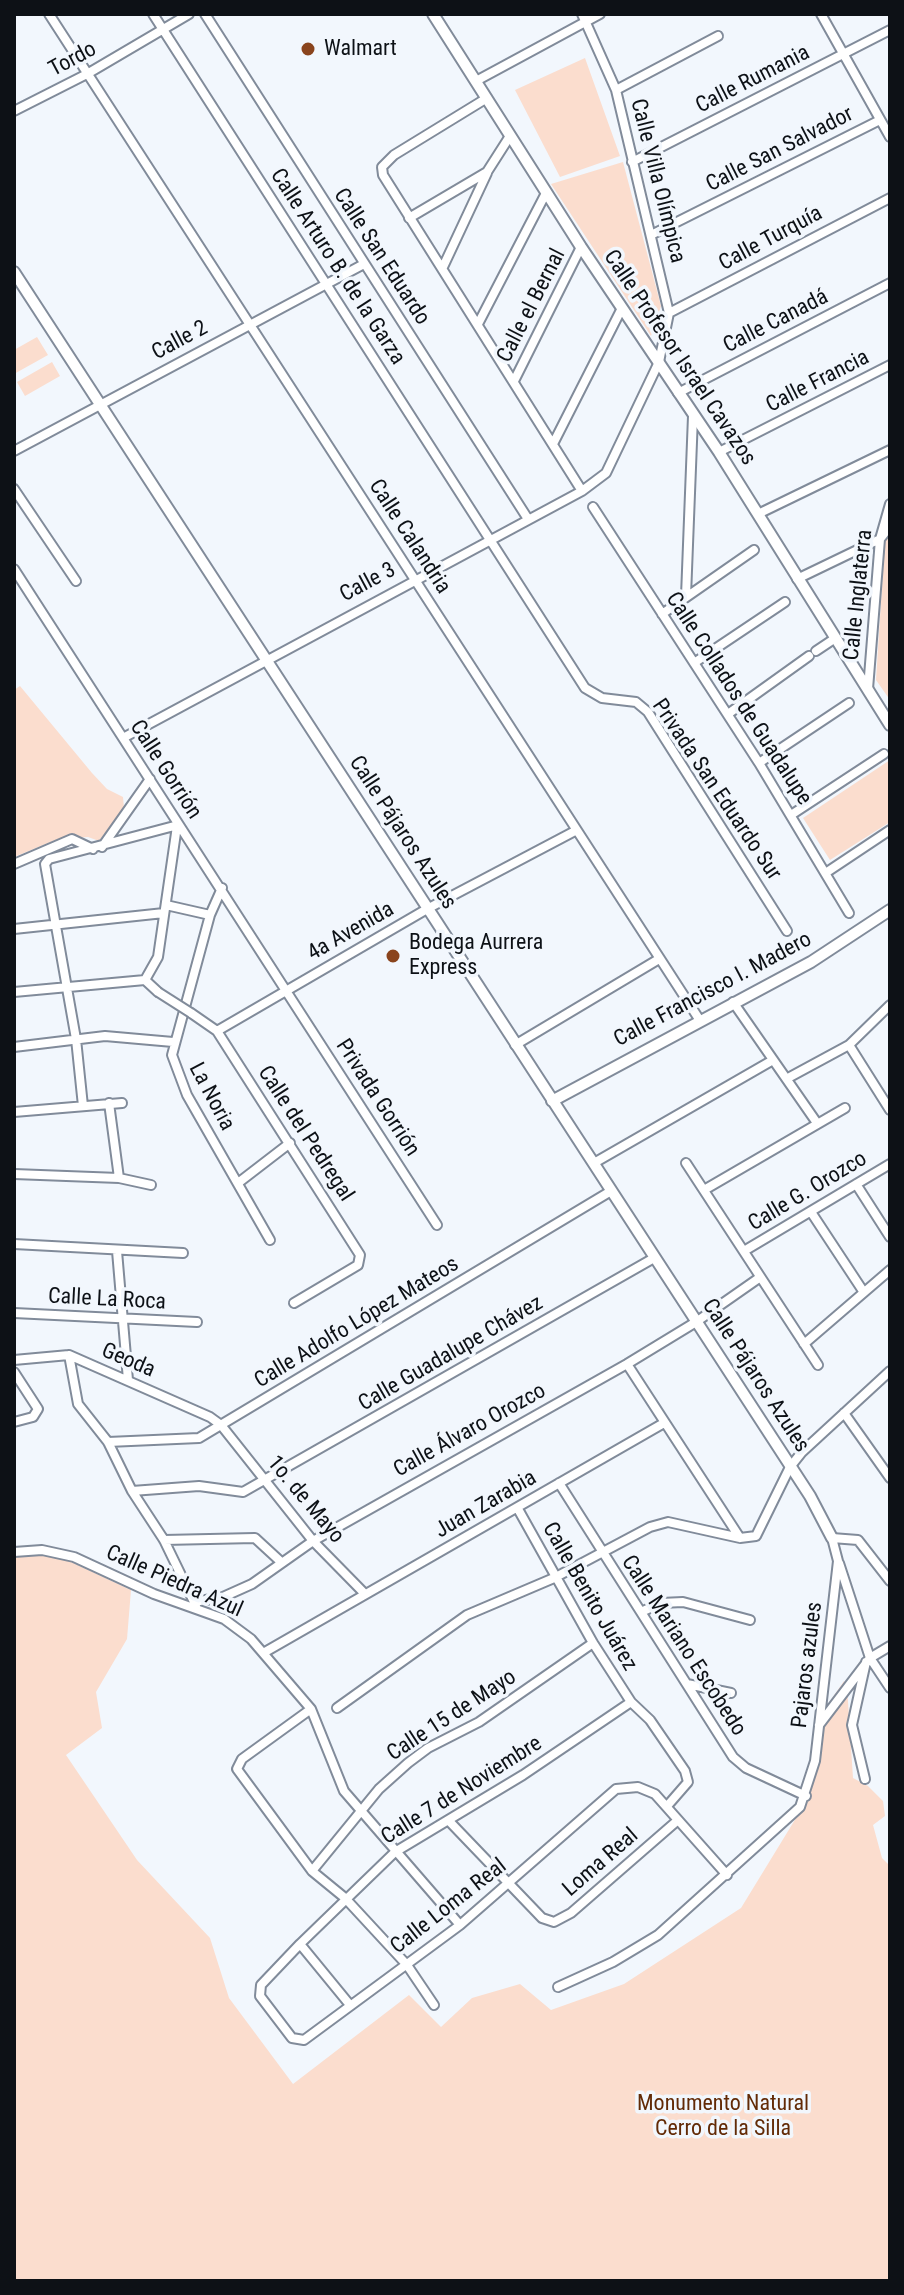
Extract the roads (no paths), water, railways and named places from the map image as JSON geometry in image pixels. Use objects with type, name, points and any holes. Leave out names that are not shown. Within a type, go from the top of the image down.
[{"type":"street","name":"Calle Calandria","points":[[49,14],[699,1019]]},
{"type":"street","name":"Calle Arturo B. de la Garza","points":[[153,14],[490,539]]},
{"type":"street","name":"Tordo","points":[[14,111],[87,74],[189,14]]},
{"type":"street","name":"Calle San Eduardo","points":[[205,14],[528,519]]},
{"type":"street","name":"Calle Profesor Israel Cavazos","points":[[433,14],[581,247],[719,452],[890,725]]},
{"type":"street","points":[[476,81],[585,17],[600,14]]},
{"type":"street","points":[[821,14],[890,137]]},
{"type":"street","name":"Calle Villa Olímpica","points":[[585,17],[616,90],[632,162],[653,234],[669,313],[659,362]]},
{"type":"street","name":"Calle Rumania","points":[[632,162],[890,30]]},
{"type":"street","points":[[616,90],[718,36]]},
{"type":"street","points":[[487,98],[394,155],[382,167],[409,218],[554,442],[582,491]]},
{"type":"street","name":"Calle San Salvador","points":[[653,234],[880,120]]},
{"type":"street","points":[[443,267],[487,172],[510,136]]},
{"type":"street","points":[[409,218],[487,172]]},
{"type":"street","points":[[478,324],[546,193]]},
{"type":"street","name":"Calle Turquía","points":[[669,313],[890,198]]},
{"type":"street","name":"Calle el Bernal","points":[[514,381],[581,247]]},
{"type":"street","name":"Calle 2","points":[[14,451],[364,264]]},
{"type":"street","name":"Calle Pájaros Azules","points":[[14,272],[594,1163],[790,1467],[832,1538]]},
{"type":"street","name":"Calle Canadá","points":[[678,393],[890,283]]},
{"type":"street","points":[[554,442],[622,308]]},
{"type":"street","name":"Calle 3","points":[[123,738],[415,578],[582,491],[606,473],[659,362]]},
{"type":"street","name":"Calle Francia","points":[[719,452],[890,365]]},
{"type":"street","points":[[686,596],[693,416]]},
{"type":"street","points":[[758,514],[890,450]]},
{"type":"street","points":[[14,489],[76,581]]},
{"type":"street","name":"Calle Inglaterra","points":[[868,690],[880,539],[890,504]]},
{"type":"street","name":"Calle Collados de Guadalupe","points":[[593,507],[759,763],[849,913]]},
{"type":"street","points":[[797,579],[880,539],[890,526]]},
{"type":"street","name":"Privada San Eduardo Sur","points":[[490,539],[590,693],[636,702],[648,712],[787,931]]},
{"type":"street","points":[[662,614],[754,550]]},
{"type":"street","name":"Calle Gorrión","points":[[14,569],[287,990]]},
{"type":"street","points":[[694,663],[785,602]]},
{"type":"street","points":[[728,714],[834,639]]},
{"type":"street","points":[[759,763],[849,703]]},
{"type":"street","points":[[791,815],[884,754]]},
{"type":"street","points":[[98,848],[150,779]]},
{"type":"street","points":[[83,1106],[76,1039],[44,870],[49,859],[178,826],[158,957],[145,980]]},
{"type":"street","points":[[827,872],[890,830]]},
{"type":"street","name":"4a Avenida","points":[[217,1031],[427,909],[575,831]]},
{"type":"street","points":[[14,864],[72,839],[98,848]]},
{"type":"street","name":"La Noria","points":[[222,888],[210,915],[173,1042],[172,1055],[180,1082],[270,1240]]},
{"type":"street","points":[[14,929],[165,909],[210,915]]},
{"type":"street","name":"Calle Francisco I. Madero","points":[[552,1101],[699,1019],[811,962],[890,910]]},
{"type":"street","points":[[515,1045],[659,959]]},
{"type":"street","points":[[14,992],[145,980],[217,1031]]},
{"type":"street","name":"Privada Gorrión","points":[[287,990],[437,1225]]},
{"type":"street","points":[[733,1002],[817,1123]]},
{"type":"street","points":[[788,1078],[849,1045],[890,1005]]},
{"type":"street","name":"Calle del Pedregal","points":[[217,1031],[361,1258],[358,1265],[294,1303]]},
{"type":"street","points":[[14,1047],[105,1036],[173,1042]]},
{"type":"street","points":[[849,1045],[890,1110]]},
{"type":"street","points":[[594,1163],[773,1060]]},
{"type":"street","points":[[109,1103],[119,1178]]},
{"type":"street","points":[[14,1112],[122,1103]]},
{"type":"street","points":[[704,1190],[845,1108]]},
{"type":"street","points":[[238,1183],[290,1143]]},
{"type":"street","points":[[686,1163],[818,1365]]},
{"type":"street","name":"Calle G. Orozco","points":[[744,1251],[890,1164]]},
{"type":"street","points":[[14,1174],[119,1178],[151,1185]]},
{"type":"street","points":[[856,1184],[890,1237]]},
{"type":"street","name":"Calle Adolfo López Mateos","points":[[108,1442],[188,1440],[221,1425],[611,1191]]},
{"type":"street","points":[[811,1212],[863,1291]]},
{"type":"street","points":[[14,1244],[183,1253]]},
{"type":"street","points":[[117,1251],[128,1380]]},
{"type":"street","name":"Calle Guadalupe Chávez","points":[[132,1491],[199,1486],[240,1493],[654,1258]]},
{"type":"street","points":[[804,1344],[890,1270]]},
{"type":"street","name":"Calle Álvaro Orozco","points":[[196,1606],[238,1592],[313,1541],[627,1364],[696,1322],[759,1278]]},
{"type":"street","name":"Calle La Roca","points":[[14,1313],[197,1322]]},
{"type":"street","points":[[69,1355],[78,1404],[108,1442],[132,1491],[164,1540],[196,1606]]},
{"type":"street","name":"Geoda","points":[[14,1360],[69,1355],[200,1411],[221,1425]]},
{"type":"street","points":[[627,1364],[740,1538]]},
{"type":"street","points":[[337,1708],[467,1615],[554,1578],[650,1527],[668,1522],[749,1539],[761,1530],[790,1467],[890,1371]]},
{"type":"street","points":[[14,1372],[38,1409],[33,1417],[14,1422]]},
{"type":"street","points":[[844,1413],[890,1478]]},
{"type":"street","name":"Juan Zarabia","points":[[265,1652],[664,1423]]},
{"type":"street","name":"1o. de Mayo","points":[[221,1425],[313,1541],[365,1594]]},
{"type":"street","name":"Calle Mariano Escobedo","points":[[559,1483],[601,1553],[739,1762],[806,1796]]},
{"type":"street","name":"Calle Benito Juárez","points":[[518,1509],[554,1578],[631,1702]]},
{"type":"street","points":[[164,1540],[255,1538],[280,1561]]},
{"type":"street","points":[[832,1538],[858,1540],[890,1581]]},
{"type":"street","name":"Pajaros azules","points":[[806,1796],[819,1726],[838,1561],[832,1538]]},
{"type":"street","name":"Calle Piedra Azul","points":[[14,1552],[42,1550],[74,1557],[224,1619],[265,1652],[311,1709],[334,1772],[359,1811],[460,1925]]},
{"type":"street","points":[[838,1561],[868,1660],[890,1688]]},
{"type":"street","points":[[641,1612],[661,1603],[683,1602],[750,1620]]},
{"type":"street","name":"Calle 15 de Mayo","points":[[312,1871],[379,1789],[428,1748],[479,1722],[593,1643]]},
{"type":"street","points":[[819,1726],[868,1660],[890,1646]]},
{"type":"street","points":[[865,1779],[852,1725],[868,1660]]},
{"type":"street","points":[[686,1684],[731,1693]]},
{"type":"street","points":[[631,1702],[650,1720],[688,1777],[684,1787],[668,1805],[727,1875]]},
{"type":"street","name":"Calle 7 de Noviembre","points":[[296,2041],[258,1992],[345,1898],[395,1852],[449,1821],[631,1702]]},
{"type":"street","points":[[311,1709],[242,1759],[237,1769],[312,1871],[345,1898],[407,1965],[434,2005]]},
{"type":"street","name":"Calle Loma Real","points":[[296,2041],[304,2040],[460,1925],[510,1885],[561,1834],[616,1789],[647,1789],[668,1805]]},
{"type":"street","points":[[558,1987],[613,1962],[658,1935],[792,1817],[806,1796]]},
{"type":"street","name":"Loma Real","points":[[449,1821],[542,1918],[554,1922],[561,1920],[678,1820]]},
{"type":"street","points":[[300,1944],[350,2005]]},
{"type":"place","name":"Walmart","points":[[308,49]]},
{"type":"place","name":"Bodega Aurrera Express","points":[[393,956]]},
{"type":"park label","name":"Monumento Natural Cerro de la Silla","points":[[723,2116]]}]
